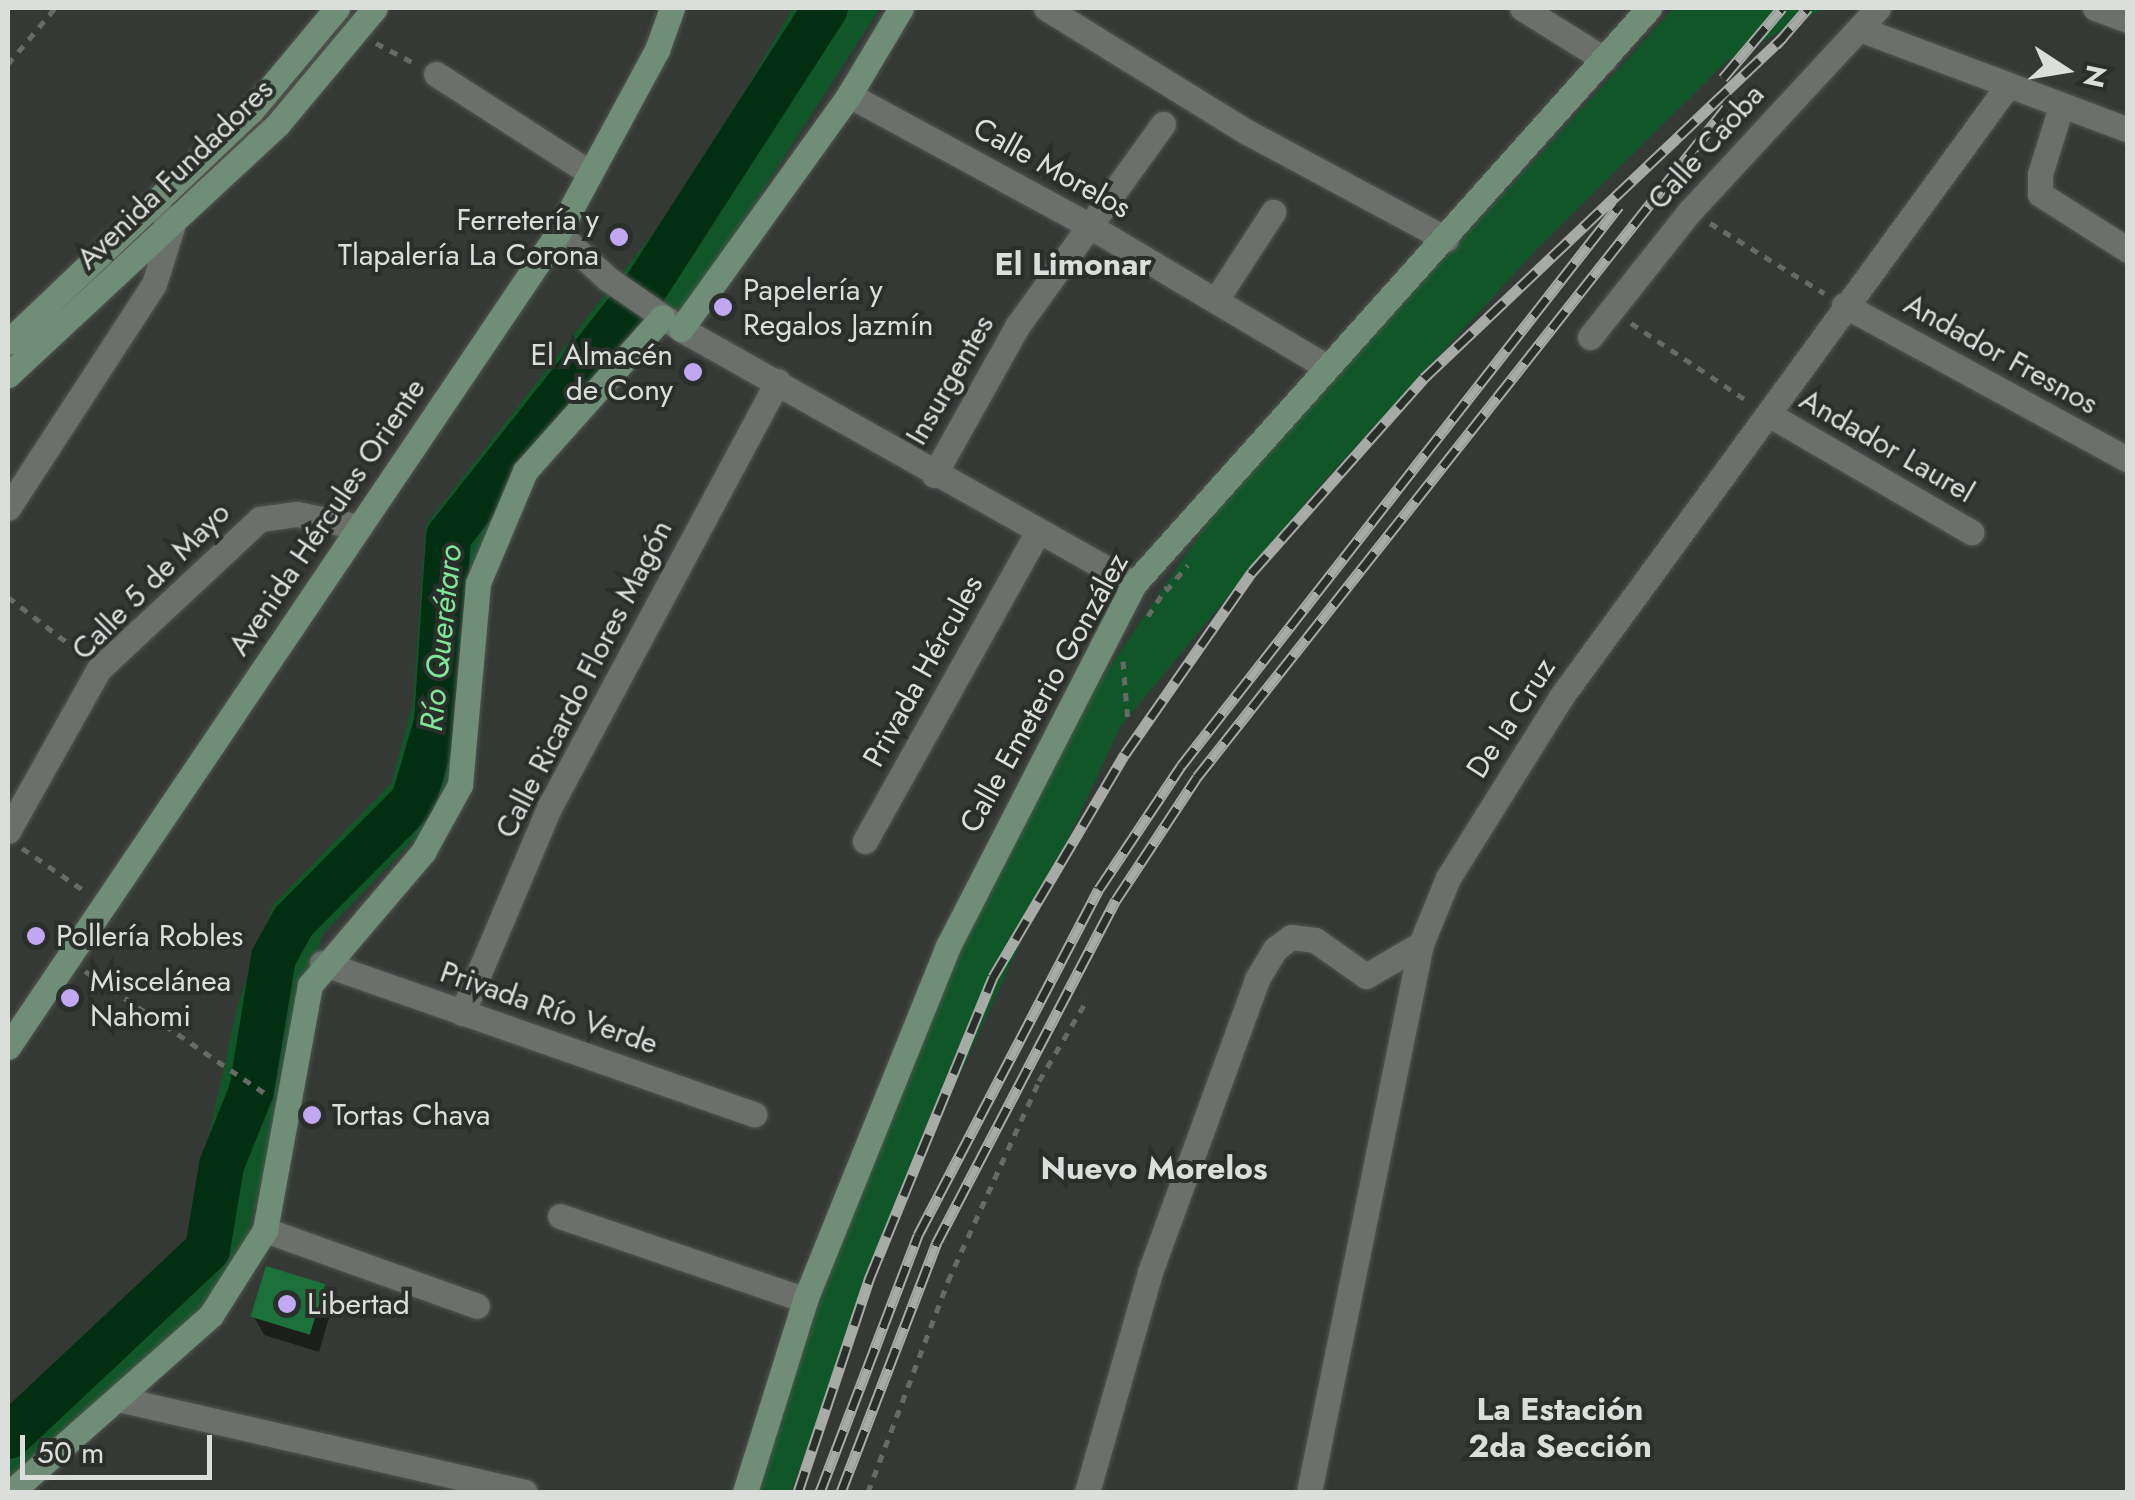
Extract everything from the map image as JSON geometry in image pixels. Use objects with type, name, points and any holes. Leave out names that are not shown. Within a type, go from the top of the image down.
[{"type":"street","name":"Avenida Fundadores","points":[[8,342],[252,110],[338,8]]},
{"type":"street","name":"Avenida Fundadores","points":[[8,376],[278,124],[376,8]]},
{"type":"street","name":"Avenida Hércules Oriente","points":[[8,1047],[558,232],[587,171],[657,50],[672,8]]},
{"type":"street","points":[[11,1492],[123,1400],[210,1314],[265,1230],[301,1011],[322,964],[423,852],[451,810],[468,722],[478,583],[525,471],[663,317],[850,94],[901,8]]},
{"type":"street","points":[[1046,8],[1246,132],[1446,239]]},
{"type":"street","points":[[1522,8],[1604,58]]},
{"type":"street","name":"Calle Emeterio González","points":[[746,1492],[805,1300],[948,946],[1134,584],[1324,364],[1446,239],[1649,8]]},
{"type":"street","name":"Calle Caoba","points":[[1590,337],[1690,211],[1878,8]]},
{"type":"street","points":[[2095,8],[2128,20]]},
{"type":"street","points":[[1860,29],[2006,88],[2128,130]]},
{"type":"street","points":[[436,74],[587,171]]},
{"type":"street","name":"De la Cruz","points":[[1309,1492],[1421,944],[1448,878],[1560,697],[1770,416],[1844,305],[2006,88]]},
{"type":"street","name":"Calle Morelos","points":[[850,94],[1088,224],[1324,364]]},
{"type":"street","points":[[2061,107],[2040,174],[2040,194],[2128,250]]},
{"type":"street","name":"Insurgentes","points":[[934,475],[1018,325],[1163,124]]},
{"type":"street","points":[[8,508],[154,284],[172,227],[154,205]]},
{"type":"street","points":[[1217,298],[1274,212]]},
{"type":"street","points":[[558,232],[608,279],[663,317],[934,475],[1134,584]]},
{"type":"street","name":"Andador Fresnos","points":[[1844,305],[2128,460]]},
{"type":"street","name":"Calle Ricardo Flores Magón","points":[[462,1013],[550,806],[778,381]]},
{"type":"street","name":"Andador Laurel","points":[[1770,416],[1971,532]]},
{"type":"street","name":"Calle 5 de Mayo","points":[[8,834],[99,669],[260,519],[297,514],[360,528]]},
{"type":"street","name":"Privada Hércules","points":[[864,842],[1037,533]]},
{"type":"street","points":[[1087,1492],[1150,1272],[1257,979],[1274,948],[1290,937],[1314,940],[1366,976],[1421,944]]},
{"type":"street","name":"Privada Río Verde","points":[[322,964],[754,1114]]},
{"type":"street","points":[[560,1216],[805,1300]]},
{"type":"street","points":[[265,1230],[478,1306]]},
{"type":"street","points":[[123,1400],[525,1492]]},
{"type":"path","points":[[8,64],[55,8]]},
{"type":"path","points":[[356,33],[436,74]]},
{"type":"path","points":[[1690,211],[1844,305]]},
{"type":"path","points":[[1611,310],[1770,416]]},
{"type":"path","points":[[1145,620],[1194,547]]},
{"type":"path","points":[[8,597],[99,669]]},
{"type":"path","points":[[1113,668],[1123,653],[1128,723]]},
{"type":"path","points":[[8,834],[103,903]]},
{"type":"path","points":[[66,958],[278,1102]]},
{"type":"path","points":[[868,1492],[948,1280],[1039,1081],[1088,998]]},
{"type":"green space","points":[[793,8],[880,8],[685,311],[501,504],[457,763],[435,818],[322,935],[246,1244],[194,1319],[8,1492],[8,1418],[186,1241],[238,1004],[273,905],[391,784],[413,704],[426,525],[689,187]]},
{"type":"green space","points":[[1674,8],[1824,8],[1728,60],[1535,251],[1317,489],[1120,727],[894,1217],[791,1492],[752,1492],[881,1132],[965,940],[1088,699],[1223,500]]},
{"type":"building","name":"Libertad","points":[[266,1266],[325,1284],[310,1335],[251,1317]]},
{"type":"waterway","name":"Río Querétaro","points":[[8,1436],[207,1249],[221,1165],[251,1090],[273,957],[293,921],[413,800],[436,722],[448,536],[643,290],[825,8]]},
{"type":"railway","points":[[1723,78],[1782,8]]},
{"type":"railway","points":[[1776,45],[1808,8]]},
{"type":"railway","points":[[798,1492],[870,1277],[993,977],[1125,754],[1252,572],[1424,378],[1783,37]]},
{"type":"railway","points":[[841,1492],[936,1244],[1116,900],[1197,777],[1726,108]]},
{"type":"railway","points":[[820,1492],[918,1235],[1099,889],[1181,766],[1619,206]]},
{"type":"place","name":"Ferretería y Tlapalería La Corona","points":[[619,237]]},
{"type":"place","name":"Papelería y Regalos Jazmín","points":[[723,307]]},
{"type":"place","name":"El Almacén de Cony","points":[[693,372]]},
{"type":"place","name":"Pollería Robles","points":[[36,936]]},
{"type":"place","name":"Miscelánea Nahomi","points":[[70,998]]},
{"type":"place","name":"Tortas Chava","points":[[312,1115]]},
{"type":"place","name":"Libertad","points":[[287,1304]]},
{"type":"district","name":"El Limonar","points":[[1073,264]]},
{"type":"district","name":"Nuevo Morelos","points":[[1154,1168]]},
{"type":"district","name":"La Estación 2da Sección","points":[[1560,1428]]}]
